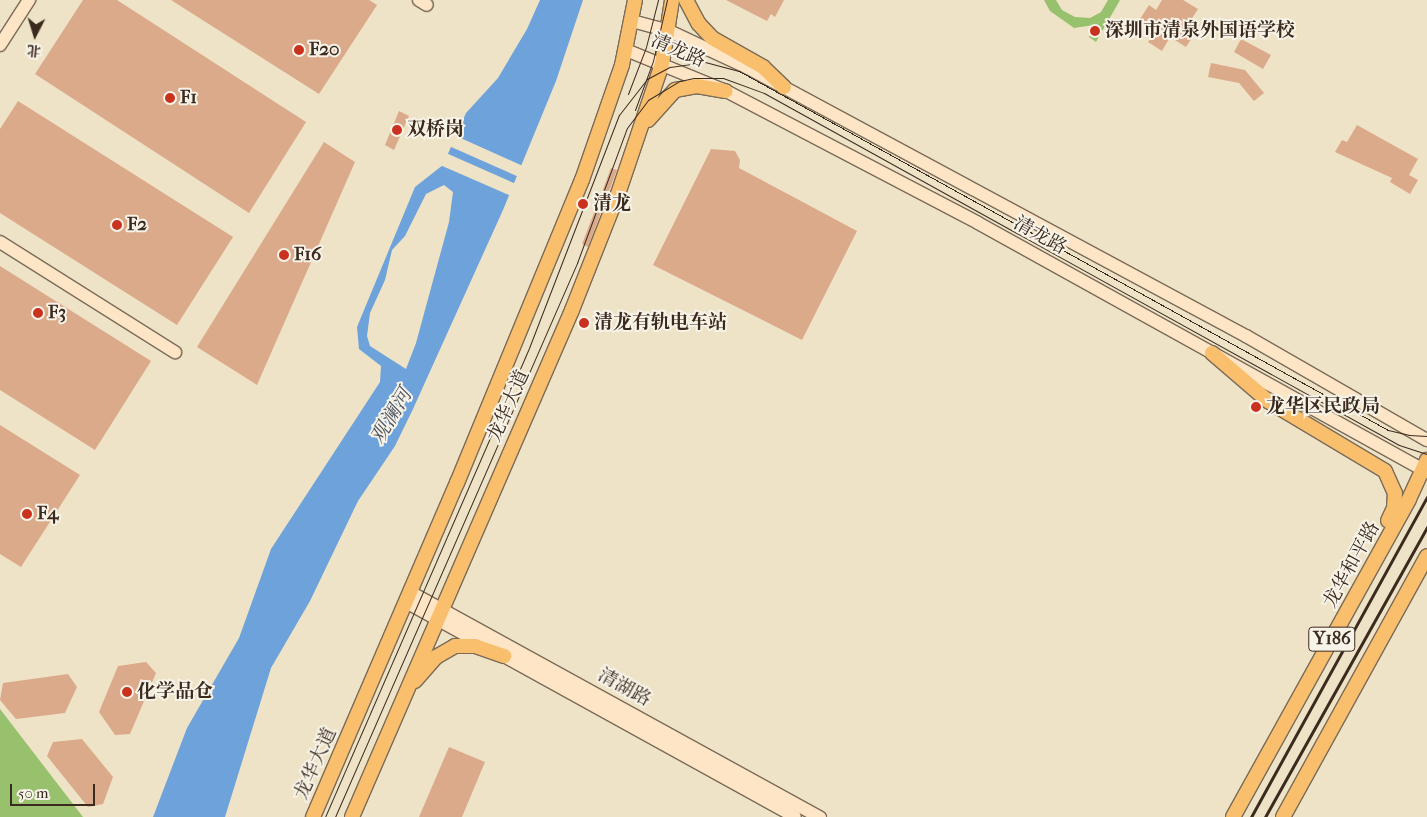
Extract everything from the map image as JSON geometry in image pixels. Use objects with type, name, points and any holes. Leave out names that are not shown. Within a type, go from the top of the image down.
[{"type":"main road","name":"龙华大道","points":[[313,817],[408,597],[582,180],[626,50],[635,0]]},
{"type":"main road","name":"龙华大道","points":[[352,817],[572,310],[637,138],[662,64],[669,31],[672,0]]},
{"type":"main road","points":[[686,0],[699,24],[712,38],[762,67],[784,87]]},
{"type":"main road","points":[[637,138],[653,112],[675,90],[697,86],[726,92]]},
{"type":"main road","points":[[1212,353],[1268,401],[1372,462],[1391,479],[1395,493],[1394,508],[1376,546],[1372,567]]},
{"type":"main road","name":"龙华和平路","points":[[1233,817],[1372,567],[1425,467]]},
{"type":"main road","name":"Y186","points":[[1283,817],[1427,556]]},
{"type":"main road","points":[[405,694],[436,657],[446,650],[475,646],[504,656]]},
{"type":"street","points":[[0,45],[29,0]]},
{"type":"street","name":"清龙路","points":[[632,21],[669,31],[784,87],[1246,336],[1427,440]]},
{"type":"street","name":"清龙路","points":[[626,50],[726,92],[978,223],[1212,353],[1425,467]]},
{"type":"street","points":[[0,242],[175,352]]},
{"type":"street","name":"清湖路","points":[[408,597],[820,817]]},
{"type":"street","name":"清湖路","points":[[439,614],[504,656],[795,817]]},
{"type":"green space","points":[[1044,0],[1056,0],[1062,10],[1075,17],[1090,18],[1101,12],[1108,0],[1120,0],[1096,42],[1089,37],[1094,25],[1074,28],[1050,11]]},
{"type":"green space","points":[[0,709],[83,817],[0,817]]},
{"type":"water","name":"观澜河","points":[[540,0],[583,0],[556,81],[503,210],[413,409],[395,446],[358,501],[310,601],[271,668],[225,817],[153,817],[187,728],[239,638],[271,549],[380,382],[381,366],[359,349],[357,327],[415,187],[443,165],[466,113],[498,78],[527,29]],"holes":[[[444,185],[453,192],[449,222],[416,343],[406,369],[370,346],[367,336],[370,313],[385,280],[392,250],[405,236],[426,194]]]},
{"type":"pier","points":[[454,135],[523,166],[519,177],[449,146]]},
{"type":"pier","points":[[446,153],[516,184],[511,196],[440,165]]},
{"type":"building","name":"F1","points":[[83,0],[117,0],[306,122],[249,213],[35,74]]},
{"type":"building","name":"F20","points":[[171,0],[369,0],[377,5],[319,94]]},
{"type":"building","points":[[726,0],[784,0],[775,17],[771,14],[767,21]]},
{"type":"building","points":[[1162,0],[1183,0],[1198,9],[1186,28],[1195,33],[1186,47],[1170,37],[1162,51],[1148,42],[1155,32],[1138,22],[1149,5],[1156,10]]},
{"type":"building","points":[[1241,39],[1271,55],[1263,69],[1234,52]]},
{"type":"building","points":[[1211,63],[1245,70],[1264,93],[1254,101],[1239,83],[1208,77]]},
{"type":"building","name":"F2","points":[[18,101],[233,237],[177,325],[0,213],[0,129]]},
{"type":"building","name":"双桥岗","points":[[399,111],[409,116],[394,150],[385,145]]},
{"type":"building","points":[[1357,125],[1418,159],[1409,175],[1418,180],[1410,194],[1390,182],[1392,178],[1335,152],[1342,140],[1347,142]]},
{"type":"building","name":"F16","points":[[324,142],[355,162],[257,385],[197,347]]},
{"type":"building","points":[[711,149],[735,151],[740,160],[739,168],[857,231],[802,340],[653,265]]},
{"type":"building","points":[[611,168],[617,170],[588,247],[582,244]]},
{"type":"building","name":"F3","points":[[0,266],[151,361],[95,450],[0,390]]},
{"type":"building","name":"F4","points":[[0,425],[80,475],[21,567],[0,554]]},
{"type":"building","name":"化学品仓","points":[[146,662],[156,673],[130,734],[115,735],[99,712],[118,666]]},
{"type":"building","points":[[68,674],[77,687],[65,713],[16,719],[0,700],[3,683]]},
{"type":"building","points":[[82,739],[113,777],[103,804],[88,807],[47,756],[53,742]]},
{"type":"building","points":[[449,747],[485,762],[462,817],[419,817]]},
{"type":"tram line","points":[[628,94],[646,47],[658,0]]},
{"type":"tram line","points":[[635,110],[653,61],[667,0]]},
{"type":"tram line","points":[[325,817],[529,348],[619,115],[647,79],[670,67],[705,62],[739,71],[1388,430],[1409,435],[1427,436]]},
{"type":"tram line","points":[[335,817],[577,263],[627,128],[648,100],[680,81],[694,78],[723,78],[764,93],[1399,445],[1427,454]]},
{"type":"railway","points":[[1251,817],[1427,497]]},
{"type":"railway","points":[[1265,817],[1427,527]]},
{"type":"place","name":"深圳市清泉外国语学校","points":[[1095,31]]},
{"type":"place","name":"F20","points":[[299,50]]},
{"type":"place","name":"F1","points":[[170,98]]},
{"type":"place","name":"双桥岗","points":[[397,130]]},
{"type":"place","name":"清龙","points":[[583,204]]},
{"type":"place","name":"F2","points":[[117,225]]},
{"type":"place","name":"F16","points":[[284,255]]},
{"type":"place","name":"F3","points":[[38,313]]},
{"type":"place","name":"清龙有轨电车站","points":[[584,323]]},
{"type":"place","name":"龙华区民政局","points":[[1256,407]]},
{"type":"place","name":"F4","points":[[27,514]]},
{"type":"place","name":"化学品仓","points":[[127,692]]}]
